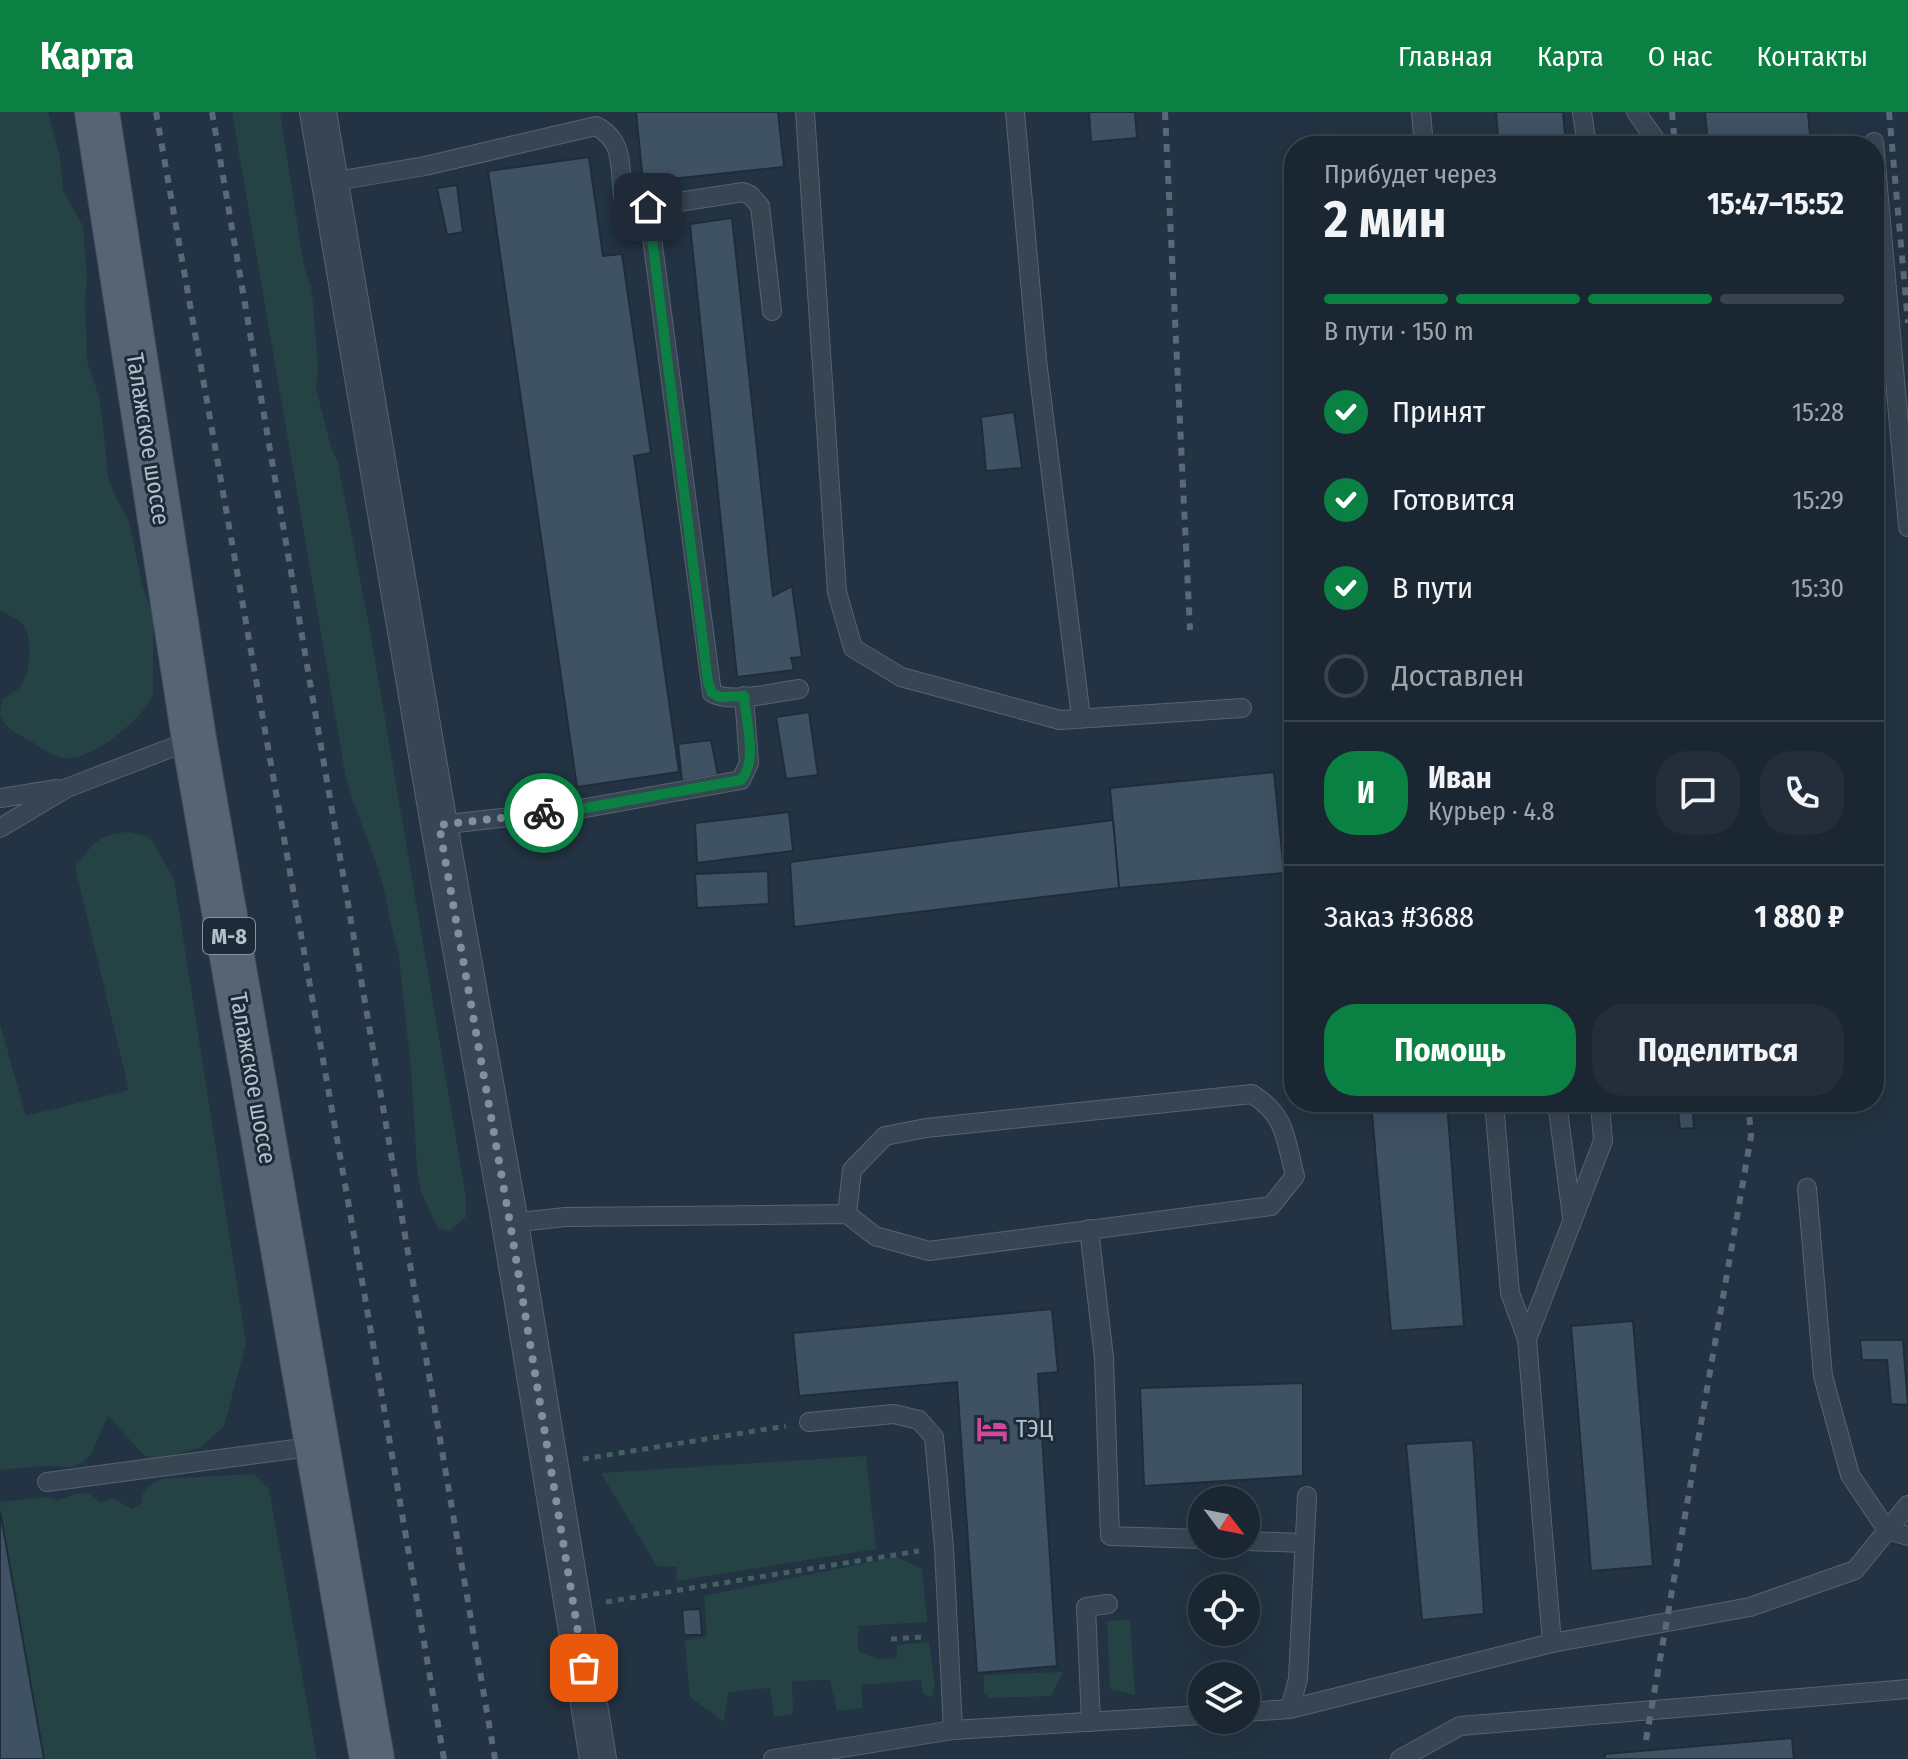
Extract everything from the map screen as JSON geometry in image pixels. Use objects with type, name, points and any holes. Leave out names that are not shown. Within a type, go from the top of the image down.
[{"type":"main road","name":"Талажское шоссе","points":[[97,112],[194,739],[372,1759]]},
{"type":"street","points":[[318,112],[510,1223],[598,1759]]},
{"type":"lane","points":[[805,112],[837,592],[853,648],[901,677],[1060,720],[1242,708]]},
{"type":"lane","points":[[1015,112],[1037,360],[1081,718]]},
{"type":"lane","points":[[1421,112],[1423,136]]},
{"type":"lane","points":[[1582,112],[1586,136]]},
{"type":"lane","points":[[1636,112],[1653,136]]},
{"type":"lane","points":[[330,182],[425,166],[596,126],[608,133],[617,144],[625,206],[634,209],[743,192],[750,195],[760,206],[772,311]]},
{"type":"lane","points":[[648,207],[708,682],[712,693],[719,697],[799,689]]},
{"type":"lane","points":[[1884,255],[1908,527]]},
{"type":"lane","points":[[439,825],[580,809],[741,780],[749,763],[744,696]]},
{"type":"lane","points":[[0,828],[67,788],[194,739]]},
{"type":"lane","points":[[0,798],[67,788]]},
{"type":"lane","points":[[510,1223],[565,1217],[847,1214],[875,1236],[929,1251],[1271,1206],[1295,1176],[1280,1122],[1271,1106],[1252,1094],[926,1128],[885,1136],[852,1170],[847,1214]]},
{"type":"lane","points":[[1495,1112],[1510,1293],[1527,1339],[1552,1643]]},
{"type":"lane","points":[[1558,1112],[1572,1220]]},
{"type":"lane","points":[[1527,1339],[1603,1141],[1601,1112]]},
{"type":"lane","points":[[1807,1188],[1823,1376],[1850,1475],[1887,1530],[1908,1536]]},
{"type":"lane","points":[[1089,1229],[1104,1358],[1110,1536],[1188,1539]]},
{"type":"lane","points":[[809,1422],[894,1414],[919,1420],[934,1437],[944,1548],[953,1730]]},
{"type":"lane","points":[[47,1482],[317,1446]]},
{"type":"lane","points":[[1290,1709],[1298,1679],[1307,1496]]},
{"type":"lane","points":[[1260,1711],[1290,1709],[1552,1643],[1750,1607],[1855,1570],[1908,1505]]},
{"type":"lane","points":[[1260,1541],[1303,1543]]},
{"type":"lane","points":[[1091,1722],[1086,1607],[1108,1604]]},
{"type":"lane","points":[[1400,1759],[1460,1726],[1908,1689]]},
{"type":"lane","points":[[773,1759],[953,1730],[1188,1716]]},
{"type":"path","points":[[550,1465],[809,1422]]},
{"type":"path","points":[[574,1607],[896,1553],[944,1548]]},
{"type":"green space","points":[[0,112],[48,112],[60,157],[63,191],[83,226],[87,279],[87,361],[100,400],[108,476],[129,522],[143,588],[153,616],[153,695],[115,737],[77,757],[66,758],[50,753],[11,730],[0,715],[2,700],[18,689],[26,675],[29,646],[22,623],[0,610]]},
{"type":"green space","points":[[232,112],[280,112],[304,267],[311,286],[318,366],[316,389],[338,463],[372,642],[466,1198],[466,1217],[450,1231],[438,1228],[421,1192],[398,949],[380,875],[345,773]]},
{"type":"green space","points":[[129,832],[150,837],[174,879],[246,1343],[224,1426],[201,1447],[160,1459],[145,1456],[108,1416],[85,1461],[72,1467],[0,1470],[0,1024],[26,1116],[129,1090],[75,867],[103,838]]},
{"type":"green space","points":[[866,1456],[876,1549],[676,1581],[677,1567],[657,1566],[601,1473]]},
{"type":"green space","points":[[253,1474],[269,1489],[317,1759],[0,1759],[0,1502],[46,1497],[58,1500],[79,1493],[91,1495],[101,1503],[111,1498],[133,1509],[142,1502],[143,1493],[148,1487],[162,1479]]},
{"type":"green space","points":[[896,1557],[922,1569],[927,1622],[858,1626],[858,1651],[877,1659],[897,1658],[897,1645],[929,1642],[935,1686],[932,1698],[923,1693],[921,1680],[861,1685],[863,1708],[837,1711],[830,1680],[792,1681],[793,1714],[774,1717],[770,1688],[728,1692],[724,1722],[690,1697],[685,1641],[707,1636],[704,1596]]},
{"type":"green space","points":[[1130,1620],[1135,1695],[1110,1689],[1107,1621]]},
{"type":"green space","points":[[1063,1672],[1051,1696],[990,1698],[984,1693],[984,1675]]},
{"type":"building","points":[[636,112],[778,112],[784,167],[643,182]]},
{"type":"building","points":[[1089,112],[1135,112],[1137,138],[1091,142]]},
{"type":"building","points":[[1496,112],[1563,112],[1565,136],[1498,136]]},
{"type":"building","points":[[1705,112],[1808,112],[1810,136],[1707,136]]},
{"type":"building","points":[[589,157],[603,256],[622,254],[651,453],[634,456],[679,772],[577,787],[488,171]]},
{"type":"building","points":[[457,185],[463,232],[447,235],[437,188]]},
{"type":"building","points":[[732,218],[773,596],[792,586],[802,657],[791,658],[794,670],[737,677],[690,224]]},
{"type":"building","points":[[1014,412],[1022,468],[986,471],[981,417]]},
{"type":"building","points":[[809,712],[818,775],[786,779],[776,717]]},
{"type":"building","points":[[711,740],[718,775],[682,781],[678,744]]},
{"type":"building","points":[[1274,772],[1284,873],[1119,888],[1110,788]]},
{"type":"building","points":[[789,812],[793,851],[697,863],[695,823]]},
{"type":"building","points":[[1113,820],[1119,888],[794,927],[790,862]]},
{"type":"building","points":[[768,871],[769,904],[697,908],[695,874]]},
{"type":"building","points":[[1372,1112],[1448,1112],[1464,1326],[1391,1331]]},
{"type":"building","points":[[1678,1112],[1693,1112],[1694,1128],[1680,1129]]},
{"type":"building","points":[[1052,1309],[1058,1372],[1038,1374],[1057,1666],[977,1673],[957,1382],[799,1396],[793,1333]]},
{"type":"building","points":[[1633,1321],[1653,1566],[1591,1571],[1571,1326]]},
{"type":"building","points":[[1860,1340],[1903,1340],[1908,1405],[1891,1404],[1887,1360],[1862,1360]]},
{"type":"building","points":[[1303,1383],[1303,1476],[1144,1486],[1140,1388]]},
{"type":"building","points":[[1473,1440],[1484,1614],[1422,1620],[1406,1444]]},
{"type":"building","points":[[0,1511],[44,1759],[0,1759]]},
{"type":"building","points":[[700,1609],[702,1635],[684,1635],[682,1610]]},
{"type":"building","points":[[1792,1738],[1794,1759],[1605,1759],[1605,1754]]},
{"type":"railway","points":[[156,112],[444,1759]]},
{"type":"railway","points":[[212,112],[495,1759]]},
{"type":"railway","points":[[1165,112],[1190,630]]},
{"type":"railway","points":[[1672,112],[1674,136]]},
{"type":"railway","points":[[1889,112],[1908,323]]},
{"type":"railway","points":[[1646,1740],[1751,1136],[1749,1112]]},
{"type":"way so far","points":[[544,813],[439,825],[510,1223],[584,1668]]},
{"type":"place","name":"ТЭЦ","points":[[992,1429]]},
{"type":"route","points":[[544,813],[741,780],[749,763],[744,696],[719,697],[712,693],[708,682],[648,207]]}]
